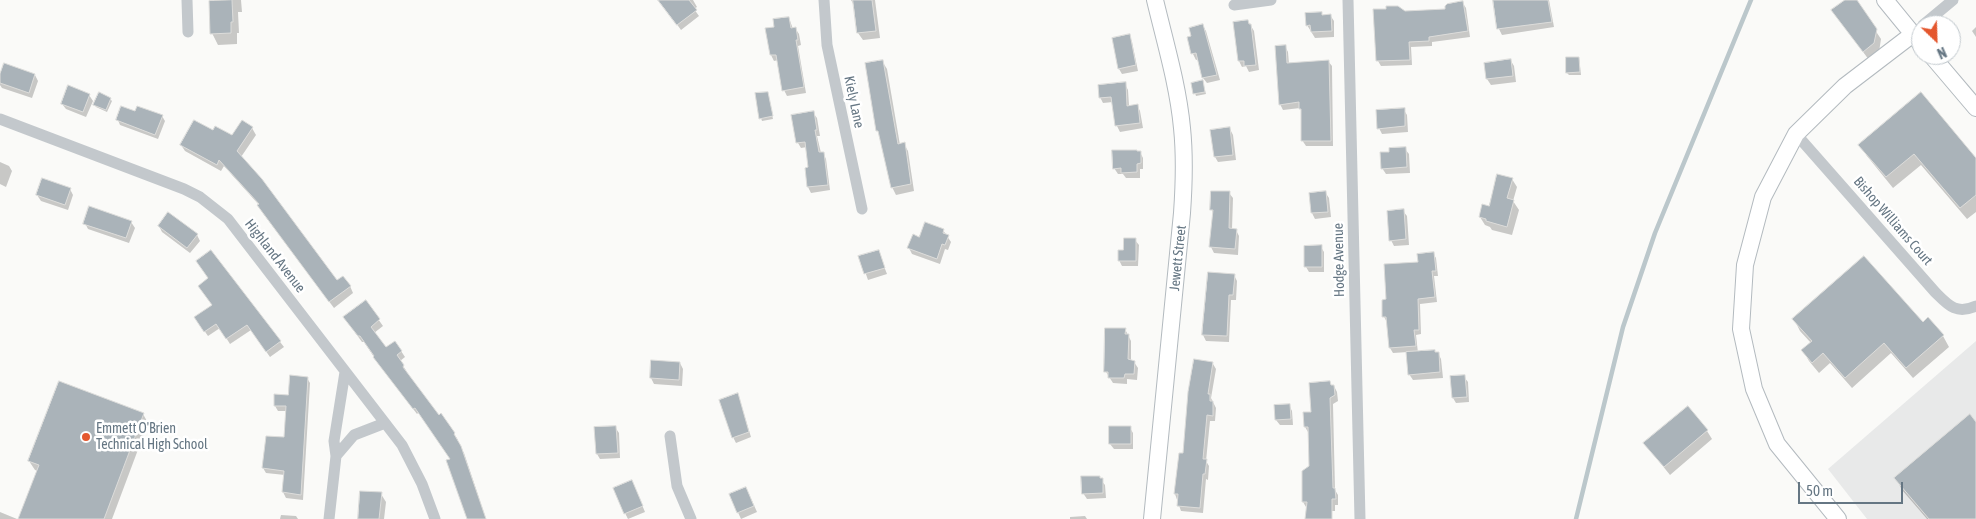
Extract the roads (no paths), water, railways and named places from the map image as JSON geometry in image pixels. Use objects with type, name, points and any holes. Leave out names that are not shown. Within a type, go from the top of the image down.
[{"type":"main road","name":"Jewett Street","points":[[1152,519],[1182,223],[1185,170],[1182,127],[1175,83],[1155,0]]},
{"type":"main road","points":[[1885,0],[1911,24]]},
{"type":"main road","points":[[1838,519],[1777,444],[1754,389],[1741,329],[1745,265],[1763,198],[1796,134],[1845,86],[1911,38]]},
{"type":"main road","points":[[1939,65],[1976,108]]},
{"type":"street","points":[[186,0],[188,32]]},
{"type":"street","name":"Kiely Lane","points":[[824,0],[827,45],[862,209]]},
{"type":"street","points":[[1234,5],[1271,0]]},
{"type":"street","name":"Hodge Avenue","points":[[1348,0],[1360,519]]},
{"type":"street","points":[[1937,15],[1952,0]]},
{"type":"street","name":"Highland Avenue","points":[[0,119],[200,197],[228,220],[402,445],[414,465],[434,519]]},
{"type":"street","name":"Bishop Williams Court","points":[[1796,134],[1946,303],[1952,308],[1966,311],[1976,306]]},
{"type":"street","points":[[329,519],[336,456],[334,441],[345,372]]},
{"type":"street","points":[[336,456],[345,443],[354,435],[385,423]]},
{"type":"street","points":[[670,436],[677,486],[691,519]]},
{"type":"waterway","points":[[1576,519],[1623,327],[1655,233],[1751,0]]},
{"type":"place","name":"Emmett O'Brien Technical High School","points":[[86,437]]}]
